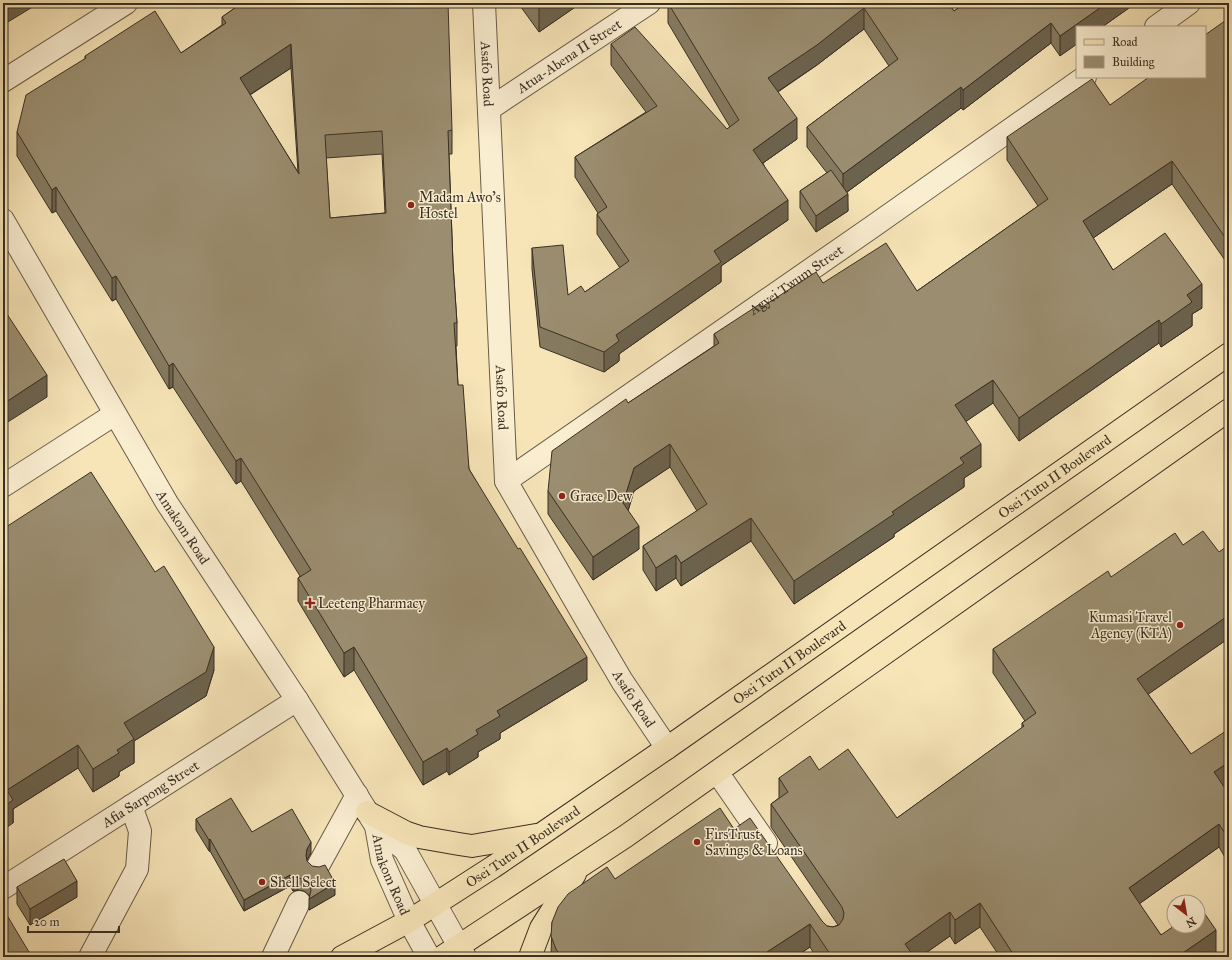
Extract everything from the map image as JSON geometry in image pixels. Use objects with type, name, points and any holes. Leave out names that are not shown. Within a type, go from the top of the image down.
[{"type":"main road","name":"Osei Tutu II Boulevard","points":[[342,957],[409,921],[543,833],[667,748],[1229,354]]},
{"type":"main road","points":[[455,954],[1229,410]]},
{"type":"main road","points":[[367,811],[407,833],[419,837],[472,846],[543,833]]},
{"type":"main road","points":[[530,957],[541,928],[579,867]]},
{"type":"street","points":[[3,81],[126,3]]},
{"type":"street","name":"Asafo Road","points":[[484,3],[506,481],[618,675],[667,748]]},
{"type":"street","name":"Atua-Abena II Street","points":[[489,109],[649,3]]},
{"type":"street","points":[[1157,26],[1190,3]]},
{"type":"street","name":"Agyei Twum Street","points":[[506,481],[872,228],[1084,78]]},
{"type":"street","name":"Amakom Road","points":[[3,220],[166,503],[297,700],[367,811],[405,850],[435,904],[455,954]]},
{"type":"street","points":[[3,486],[115,414]]},
{"type":"street","name":"Afia Sarpong Street","points":[[3,888],[297,700]]},
{"type":"street","points":[[716,772],[775,857]]},
{"type":"street","points":[[90,957],[137,869],[140,831],[131,806]]},
{"type":"street","points":[[318,866],[367,811]]},
{"type":"street","name":"Amakom Road","points":[[367,811],[382,860],[409,921],[429,957]]},
{"type":"street","points":[[273,957],[299,902]]},
{"type":"building","points":[[242,3],[448,3],[452,130],[448,131],[453,264],[457,323],[454,323],[458,385],[463,385],[469,469],[587,657],[497,711],[500,716],[476,730],[478,734],[449,752],[447,748],[423,762],[354,647],[344,653],[298,578],[311,570],[241,458],[236,461],[173,363],[169,366],[116,276],[112,278],[56,187],[52,190],[17,132],[26,95],[86,58],[85,56],[155,11],[181,53],[226,23],[222,17]],"holes":[[[291,44],[299,174],[240,78]],[[382,131],[386,213],[330,218],[325,135]]]},
{"type":"building","points":[[535,3],[546,3],[539,8]]},
{"type":"building","points":[[668,3],[948,3],[954,11],[966,3],[1107,3],[1060,36],[1051,23],[963,90],[961,87],[843,174],[807,127],[898,59],[864,8],[817,45],[768,78],[797,118],[753,150],[788,200],[714,251],[721,262],[616,335],[619,341],[604,352],[540,327],[532,248],[563,245],[568,295],[581,286],[585,292],[629,261],[597,214],[607,207],[575,157],[657,106],[611,44],[635,27],[727,129],[739,120]]},
{"type":"building","points":[[1229,18],[1229,243],[1172,161],[1083,221],[1113,270],[1165,233],[1202,284],[1187,295],[1192,302],[1161,324],[1159,320],[1019,418],[993,380],[955,405],[981,444],[960,458],[964,463],[892,512],[894,514],[794,581],[751,518],[681,563],[676,555],[656,568],[643,546],[707,504],[670,444],[634,468],[623,503],[639,526],[593,557],[548,491],[552,451],[626,399],[628,403],[719,343],[714,334],[760,304],[762,307],[816,272],[823,283],[886,243],[917,291],[1048,199],[1007,137],[1092,79],[1110,105],[1148,78],[1206,78],[1206,34]]},
{"type":"building","points":[[831,170],[848,194],[816,216],[800,191]]},
{"type":"building","points":[[3,308],[47,375],[3,404]]},
{"type":"building","points":[[91,472],[155,572],[164,566],[214,647],[206,672],[124,723],[134,739],[117,750],[119,753],[93,769],[78,745],[7,790],[13,800],[3,807],[3,529]]},
{"type":"building","points":[[1203,531],[1219,552],[1229,545],[1229,615],[1137,679],[1191,754],[1229,729],[1229,762],[1214,772],[1229,794],[1229,840],[1219,824],[1129,888],[1161,935],[1166,932],[1166,934],[1206,934],[1206,916],[1216,930],[1180,955],[1181,957],[1015,957],[980,903],[955,920],[950,912],[905,944],[914,957],[832,957],[810,924],[767,952],[770,957],[561,957],[551,936],[552,922],[558,907],[568,894],[607,867],[615,879],[720,808],[734,829],[750,818],[822,921],[827,926],[833,927],[839,925],[843,919],[844,913],[842,907],[771,804],[788,792],[779,778],[810,756],[819,770],[848,749],[897,818],[1024,726],[1022,723],[1036,713],[993,649],[1108,571],[1111,577],[1175,533],[1183,545]]},
{"type":"building","points":[[231,798],[252,832],[292,809],[311,842],[307,849],[307,861],[312,866],[319,867],[325,865],[335,883],[309,899],[311,890],[309,883],[304,879],[298,878],[293,880],[290,875],[244,900],[210,839],[209,840],[196,819]]},
{"type":"building","points":[[64,859],[77,881],[30,909],[17,887]]},
{"type":"building","points":[[5,912],[32,957],[3,957],[3,917]]},
{"type":"place","name":"Madam Awo's Hostel","points":[[411,205]]},
{"type":"place","name":"Grace Dew","points":[[562,496]]},
{"type":"place","name":"Leeteng Pharmacy","points":[[310,603]]},
{"type":"place","name":"Kumasi Travel Agency (KTA)","points":[[1180,625]]},
{"type":"place","name":"FirsTrust Savings & Loans","points":[[697,842]]},
{"type":"place","name":"Shell Select","points":[[262,882]]}]
